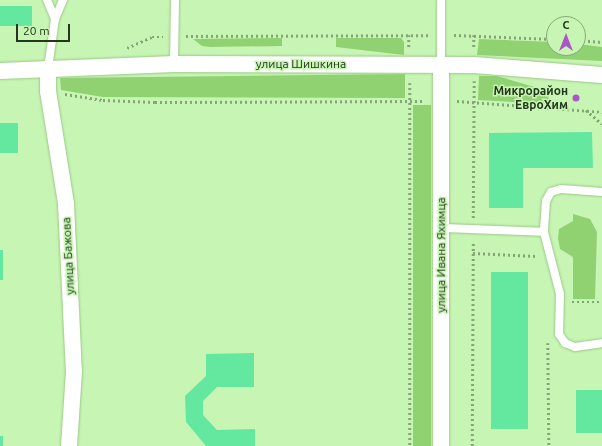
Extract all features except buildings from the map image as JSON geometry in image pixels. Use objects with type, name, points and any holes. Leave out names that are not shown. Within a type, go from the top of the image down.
[{"type":"street","name":"улица Шишкина","points":[[0,71],[174,64],[474,65],[602,75]]},
{"type":"street","name":"улица Ивана Яхимца","points":[[441,65],[441,446]]},
{"type":"street","name":"улица Бажова","points":[[48,68],[48,91],[66,204],[74,371],[69,446]]},
{"type":"lane","points":[[47,0],[55,19]]},
{"type":"lane","points":[[48,68],[55,19],[63,0]]},
{"type":"lane","points":[[174,64],[175,0]]},
{"type":"lane","points":[[441,0],[441,65]]},
{"type":"lane","points":[[602,192],[561,189],[551,192],[546,201],[544,232],[560,302],[559,334],[565,343],[575,346],[602,343]]},
{"type":"lane","points":[[442,228],[544,232]]},
{"type":"path","points":[[409,35],[409,55]]},
{"type":"path","points":[[123,50],[152,37],[174,36],[474,35],[546,38]]},
{"type":"path","points":[[474,35],[474,54]]},
{"type":"path","points":[[586,41],[602,42]]},
{"type":"path","points":[[472,446],[474,78]]},
{"type":"path","points":[[410,82],[410,446]]},
{"type":"path","points":[[48,91],[103,100],[155,102],[427,100]]},
{"type":"path","points":[[452,101],[602,112]]},
{"type":"path","points":[[586,110],[602,124]]},
{"type":"path","points":[[473,253],[537,256],[540,262]]},
{"type":"path","points":[[560,302],[602,302]]},
{"type":"path","points":[[548,340],[549,446]]},
{"type":"green space","points":[[282,38],[282,46],[210,47],[202,46],[193,39]]},
{"type":"green space","points":[[336,38],[401,38],[404,42],[404,55],[336,47]]},
{"type":"green space","points":[[479,39],[546,42],[546,56],[586,56],[586,45],[602,47],[602,61],[477,55]]},
{"type":"green space","points":[[405,74],[405,98],[103,97],[61,90],[60,78]]},
{"type":"green space","points":[[479,76],[497,76],[548,91],[549,104],[478,100]]},
{"type":"green space","points":[[413,105],[431,105],[431,446],[413,446]]},
{"type":"green space","points":[[573,214],[590,219],[597,232],[595,299],[573,299],[573,257],[560,249],[558,238],[559,229],[573,221]]},
{"type":"place","name":"Микрорайон ЕвроХим","points":[[576,98]]}]
